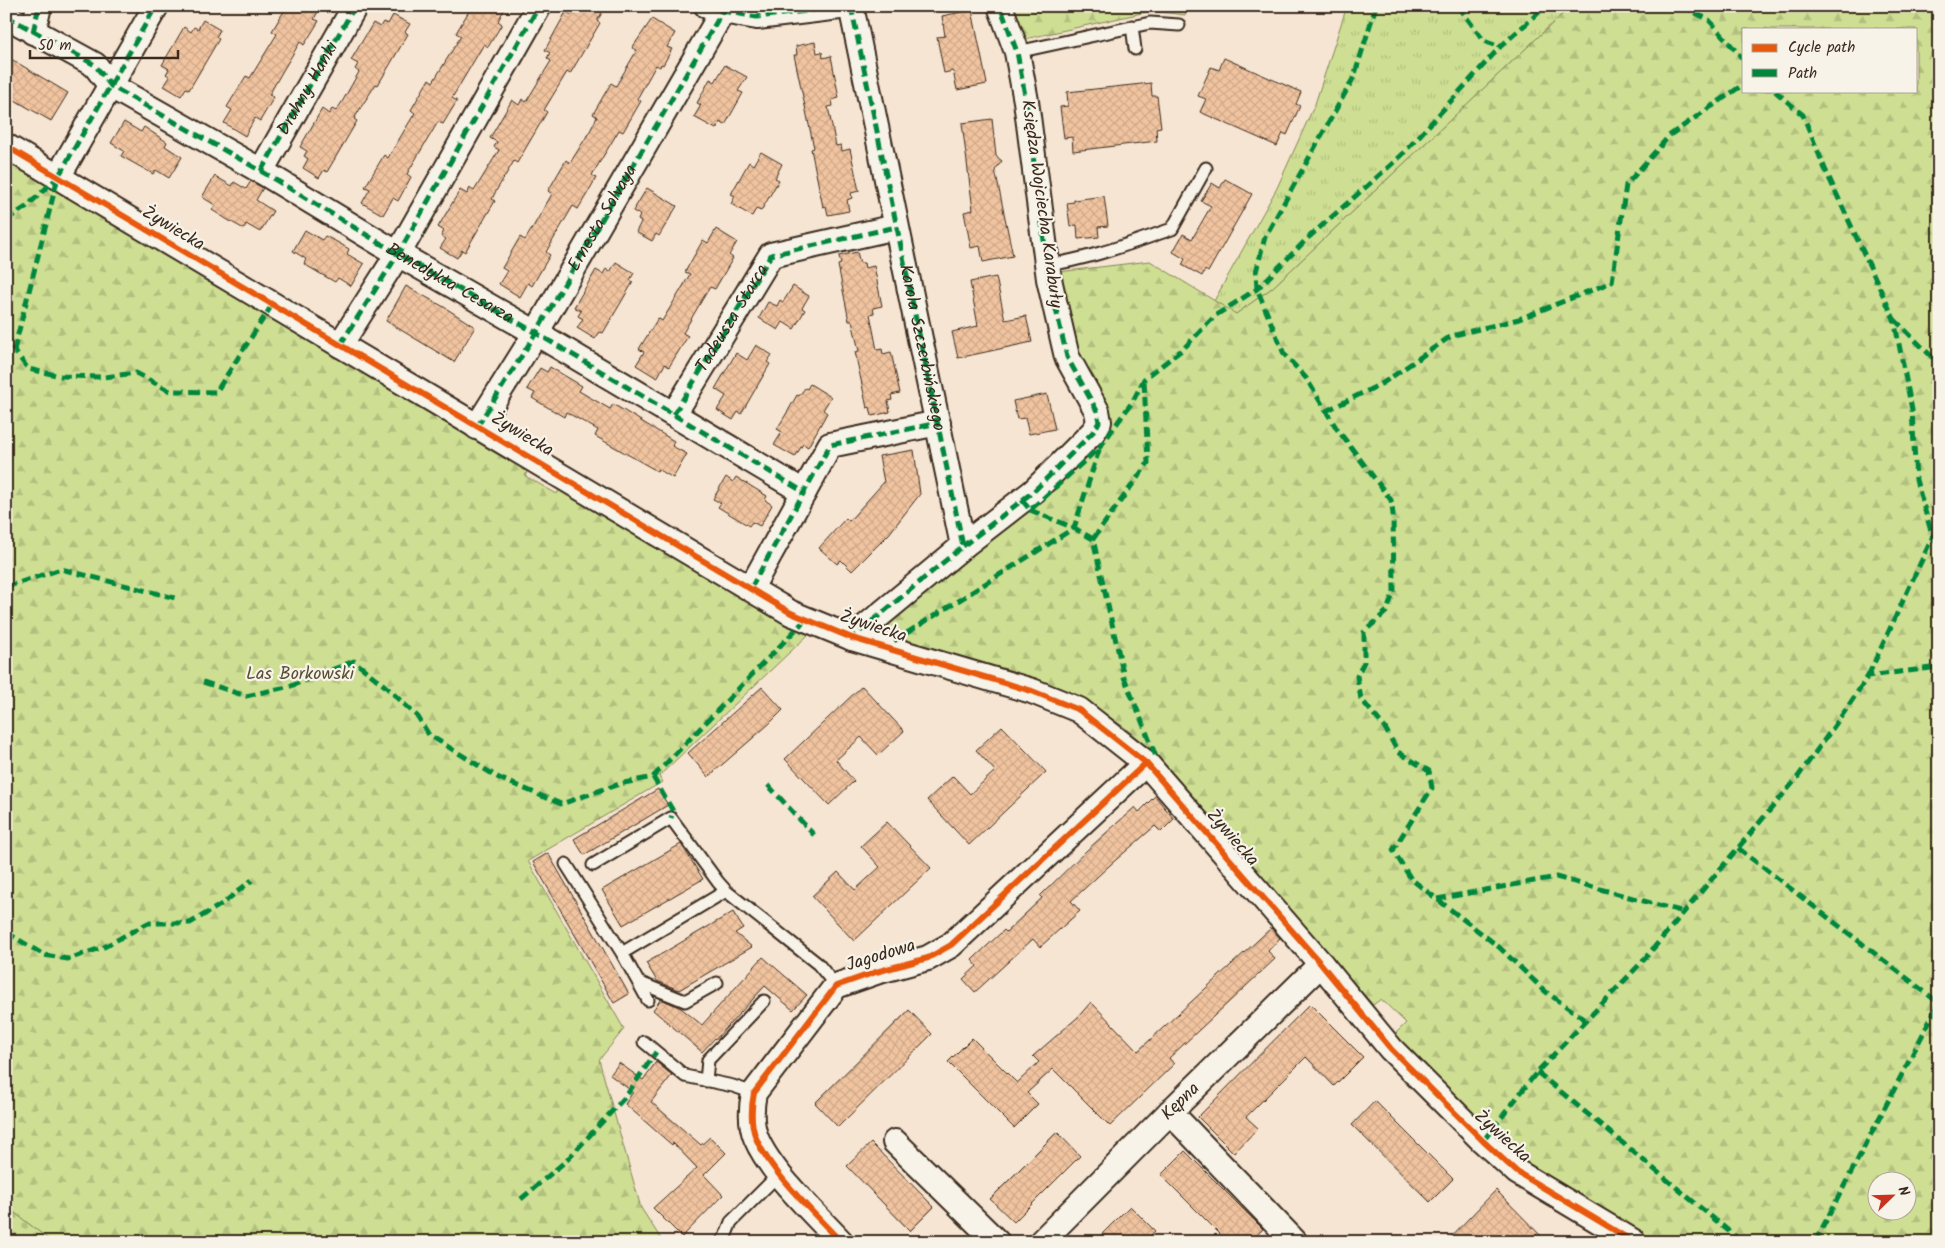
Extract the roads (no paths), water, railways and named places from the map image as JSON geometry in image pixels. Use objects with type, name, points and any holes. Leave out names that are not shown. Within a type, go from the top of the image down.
[{"type":"street","points":[[33,32],[39,6]]},
{"type":"street","points":[[58,177],[156,6]]},
{"type":"street","name":"Druhny Hanki","points":[[261,171],[355,6]]},
{"type":"street","points":[[340,345],[398,254],[539,6]]},
{"type":"street","points":[[717,8],[757,17],[849,6]]},
{"type":"street","name":"Karola Szczerbińskiego","points":[[849,6],[963,546]]},
{"type":"street","name":"Księdza Wojciecha Karabuły","points":[[963,546],[1034,490],[1094,431],[1099,422],[1097,411],[1067,357],[1046,264],[1026,101],[1017,52],[1000,6]]},
{"type":"street","name":"Ernesta Solvaya","points":[[477,427],[536,334],[717,8]]},
{"type":"street","name":"Benedykta Cesarza","points":[[6,16],[95,65],[111,86],[261,171],[398,254],[674,414],[804,492]]},
{"type":"street","name":"Żywiecka","points":[[6,146],[791,613],[852,638],[1032,692],[1079,710],[1146,763],[1321,964],[1391,1049],[1483,1141],[1517,1172],[1634,1242]]},
{"type":"street","name":"Tadeusza Starca","points":[[674,414],[771,255],[896,227]]},
{"type":"street","points":[[751,588],[830,445],[938,423]]},
{"type":"street","points":[[852,638],[963,546]]},
{"type":"street","name":"Jagodowa","points":[[754,1093],[836,986],[876,972],[928,958],[951,945],[1146,763]]},
{"type":"street","name":"Kępna","points":[[1042,1242],[1170,1112],[1321,964]]},
{"type":"street","points":[[754,1093],[751,1109],[756,1139],[779,1174],[841,1242]]},
{"type":"street","points":[[1170,1112],[1295,1242]]},
{"type":"street","points":[[895,1142],[997,1242]]},
{"type":"lane","points":[[1017,52],[1132,26],[1150,23],[1179,25]]},
{"type":"lane","points":[[1132,26],[1135,48]]},
{"type":"lane","points":[[1046,264],[1069,262],[1172,229],[1206,168]]},
{"type":"lane","points":[[593,865],[671,818],[726,891],[818,964],[836,986]]},
{"type":"lane","points":[[566,864],[622,953],[648,1000]]},
{"type":"lane","points":[[622,953],[726,891]]},
{"type":"lane","points":[[638,982],[685,1000],[717,983]]},
{"type":"lane","points":[[706,1081],[708,1060],[764,1001]]},
{"type":"lane","points":[[644,1042],[685,1076],[754,1093]]},
{"type":"lane","points":[[721,1242],[731,1222],[779,1174]]},
{"type":"park label","name":"Las Borkowski","points":[[300,674]]}]
